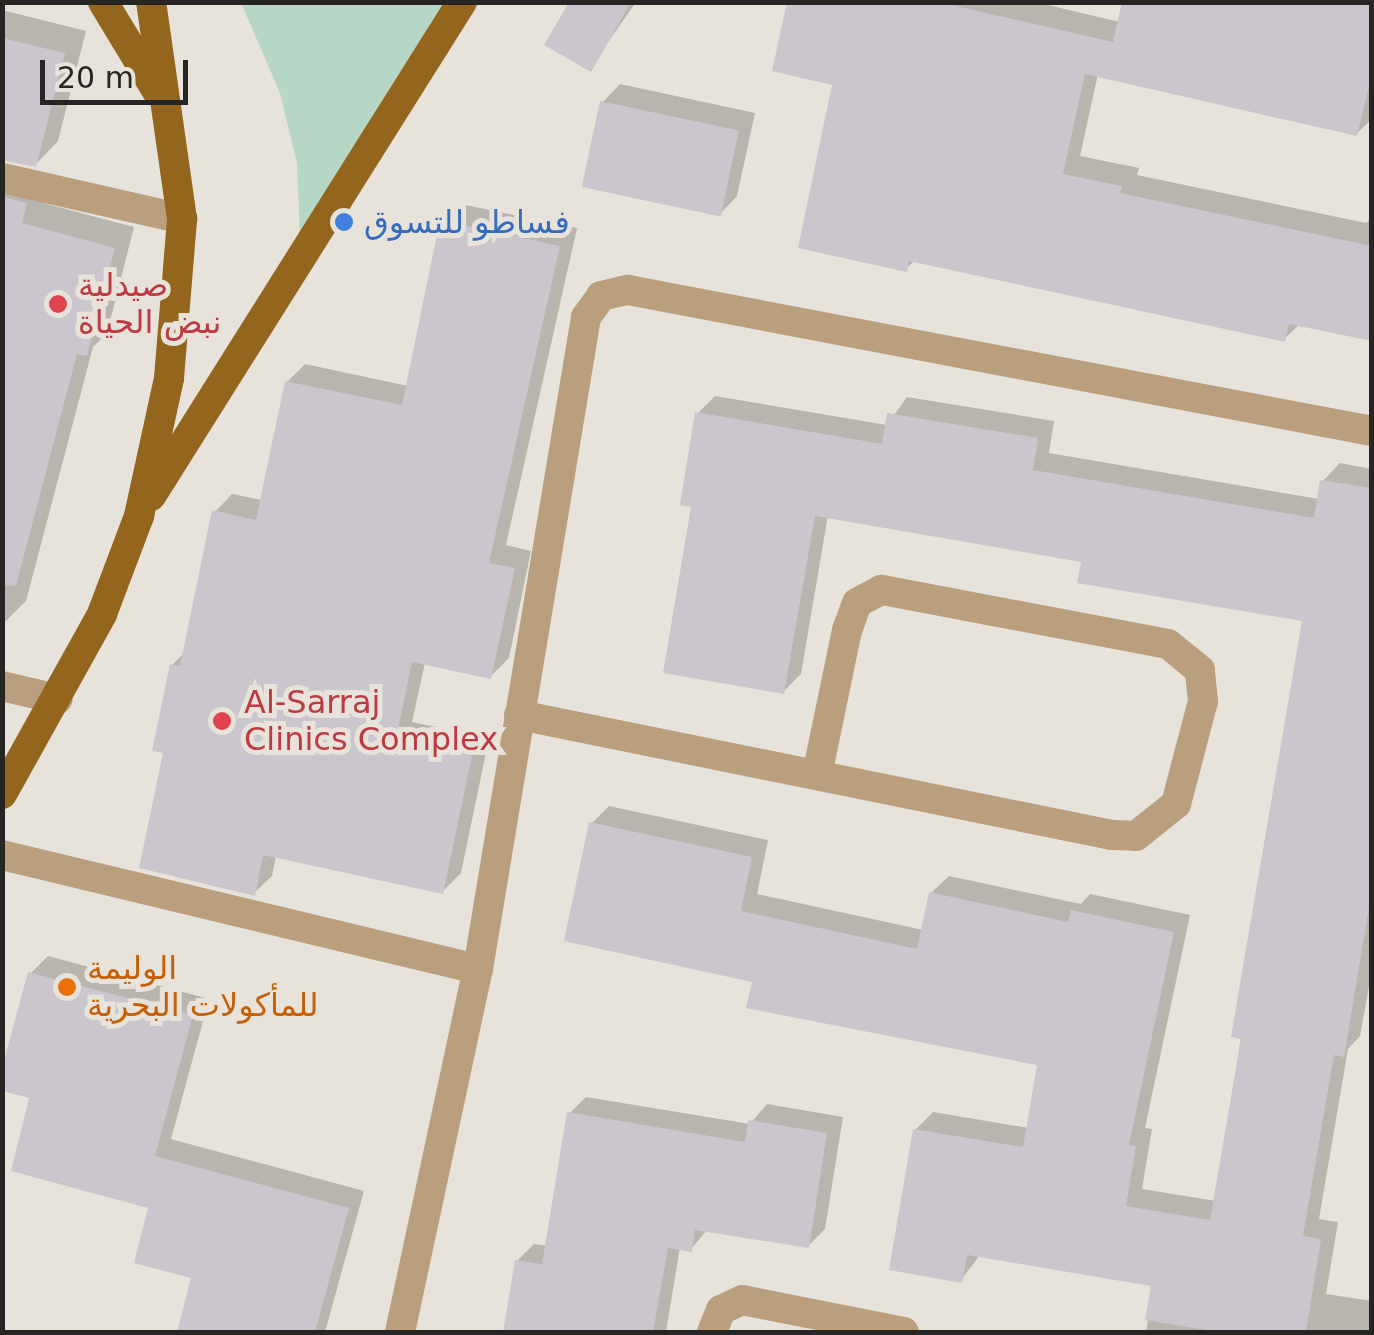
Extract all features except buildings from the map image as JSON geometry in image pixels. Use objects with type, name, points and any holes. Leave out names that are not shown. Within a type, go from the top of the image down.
[{"type":"main road","points":[[103,2],[166,107]]},
{"type":"main road","points":[[2,794],[102,614],[139,516],[169,378],[182,219],[151,2]]},
{"type":"main road","points":[[139,516],[462,2]]},
{"type":"street","points":[[2,178],[182,219]]},
{"type":"street","points":[[400,1332],[478,968],[586,318],[600,296],[628,290],[1372,431]]},
{"type":"street","points":[[519,716],[817,775],[1136,836],[1176,804],[1203,701],[1200,670],[1168,644],[881,590],[858,603],[847,630],[817,775]]},
{"type":"street","points":[[2,686],[57,698]]},
{"type":"street","points":[[2,855],[478,968]]},
{"type":"street","points":[[712,1332],[722,1310],[742,1300],[904,1332]]},
{"type":"green space","points":[[241,3],[451,3],[300,240],[297,163],[280,93]]},
{"type":"place","name":"فساطو للتسوق","points":[[344,222]]},
{"type":"place","name":"صيدلية نبض الحياة","points":[[58,304]]},
{"type":"place","name":"Al-Sarraj Clinics Complex","points":[[222,721]]},
{"type":"place","name":"الوليمة للمأكولات البحرية","points":[[67,987]]}]
